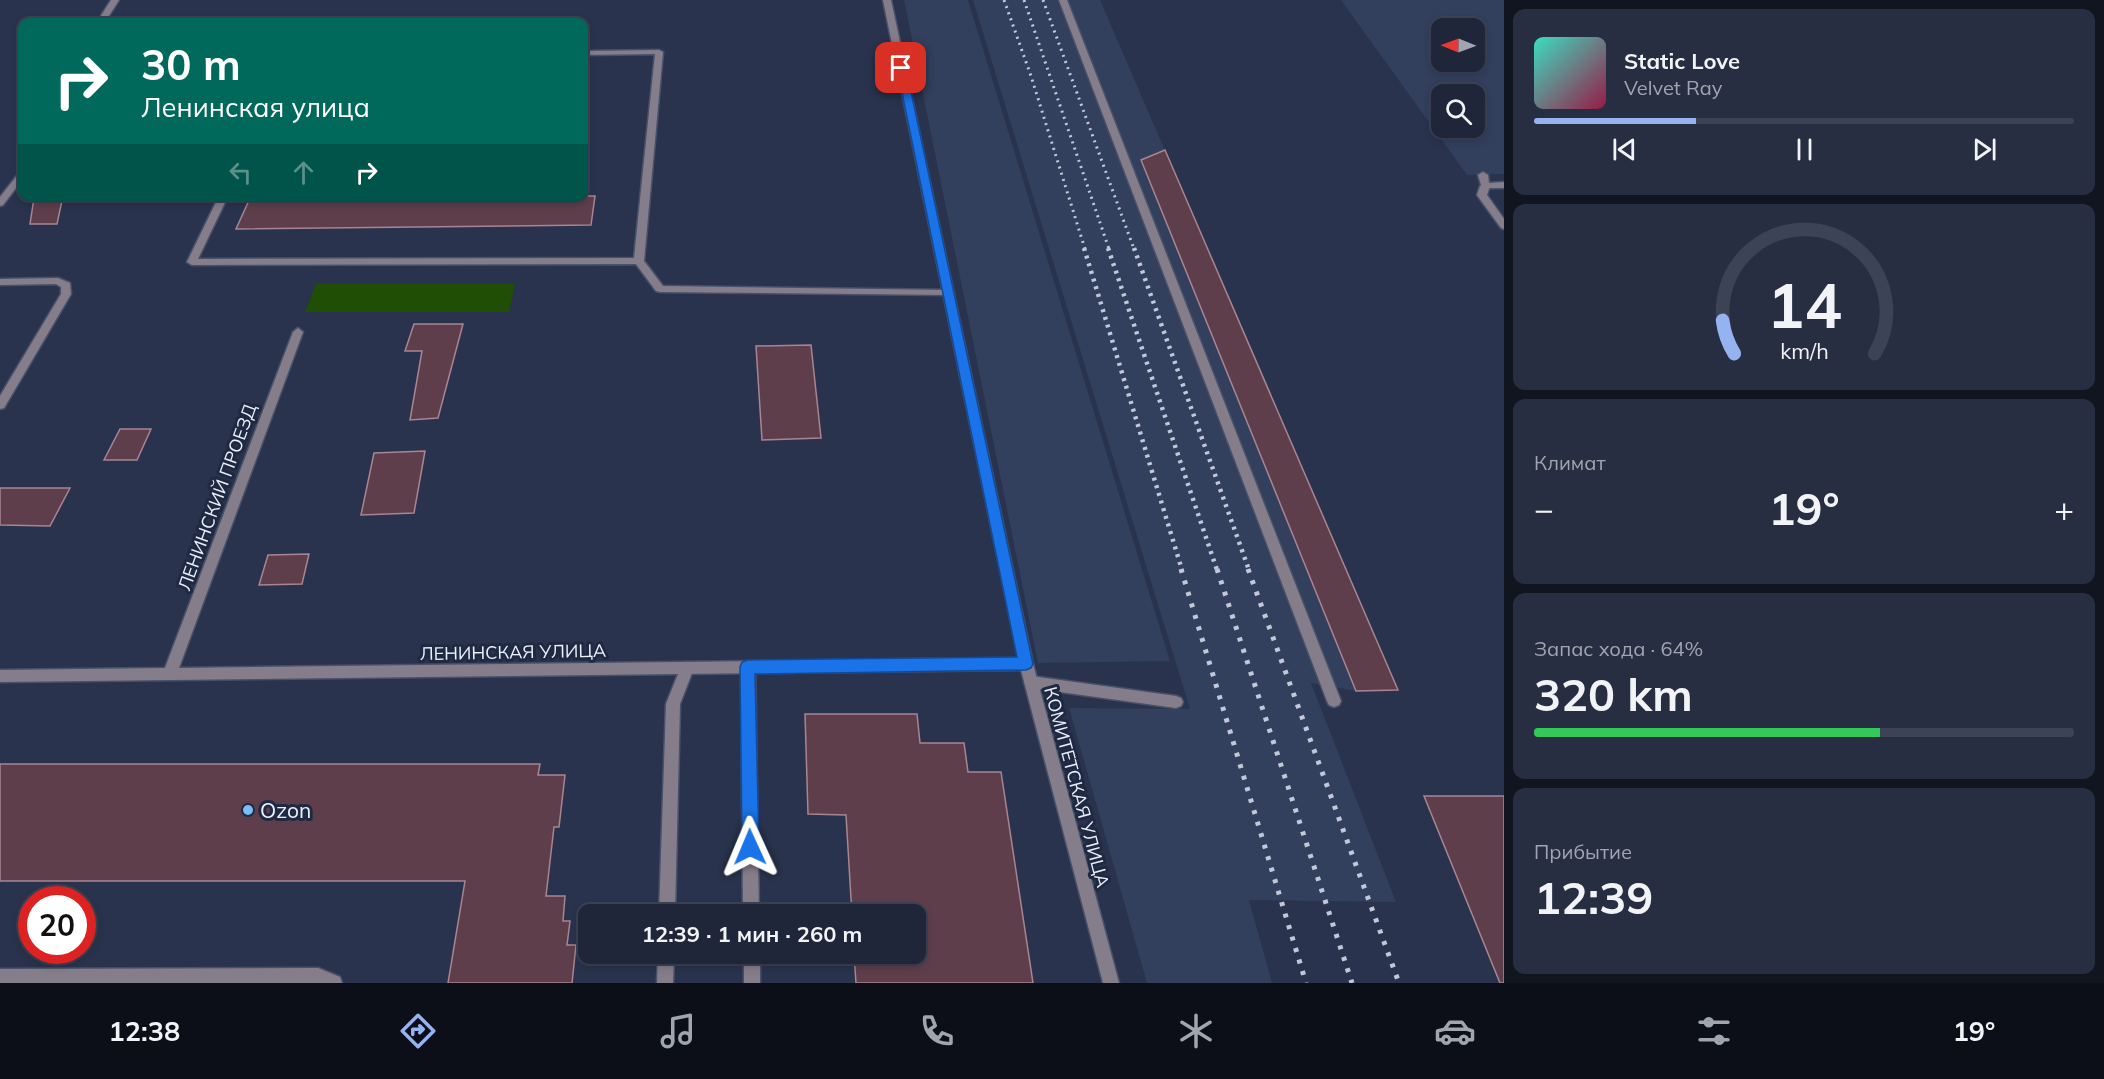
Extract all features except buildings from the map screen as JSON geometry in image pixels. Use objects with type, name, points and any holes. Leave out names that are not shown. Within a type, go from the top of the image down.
[{"type":"street","points":[[104,18],[115,0]]},
{"type":"street","name":"КОМИТЕТСКАЯ УЛИЦА","points":[[887,0],[1026,664],[1111,983]]},
{"type":"street","points":[[1063,0],[1334,701]]},
{"type":"street","points":[[588,53],[658,52],[639,261],[660,289],[949,293]]},
{"type":"street","points":[[1484,175],[1485,186],[1482,195],[1504,226]]},
{"type":"street","points":[[0,203],[18,180]]},
{"type":"street","points":[[1485,186],[1504,185]]},
{"type":"street","points":[[222,201],[192,262],[639,261]]},
{"type":"street","points":[[0,282],[58,281],[66,285],[66,294],[0,405]]},
{"type":"street","name":"ЛЕНИНСКИЙ ПРОЕЗД","points":[[170,674],[298,332]]},
{"type":"street","name":"ЛЕНИНСКАЯ УЛИЦА","points":[[0,676],[1026,664]]},
{"type":"street","points":[[748,667],[751,904]]},
{"type":"street","points":[[667,904],[673,704],[687,668]]},
{"type":"street","points":[[1031,682],[1176,702]]},
{"type":"street","points":[[665,983],[666,964]]},
{"type":"street","points":[[752,964],[752,983]]},
{"type":"street","points":[[0,977],[318,976],[334,983]]},
{"type":"shaded area","points":[[904,0],[968,0],[1170,661],[1038,663]]},
{"type":"shaded area","points":[[973,0],[1100,0],[1398,690],[1356,691],[1311,683],[1396,902],[1249,900],[1272,983],[1147,983],[1069,708],[1190,709]]},
{"type":"shaded area","points":[[1341,0],[1504,0],[1504,174],[1467,175],[1440,138],[1485,138],[1485,84],[1431,84],[1431,125]]},
{"type":"green space","points":[[316,284],[515,284],[509,312],[305,312]]},
{"type":"railway","points":[[1004,0],[1031,76],[1085,249]]},
{"type":"railway","points":[[1024,0],[1109,249]]},
{"type":"railway","points":[[1043,0],[1134,249]]},
{"type":"railway","points":[[1084,248],[1182,570]]},
{"type":"railway","points":[[1108,248],[1217,570]]},
{"type":"railway","points":[[1134,248],[1249,570]]},
{"type":"railway","points":[[1181,569],[1306,983]]},
{"type":"railway","points":[[1217,569],[1352,983]]},
{"type":"railway","points":[[1248,569],[1399,983]]},
{"type":"place","name":"Ozon","points":[[248,810]]},
{"type":"route","points":[[750,847],[748,667],[1026,664],[901,68]]}]
